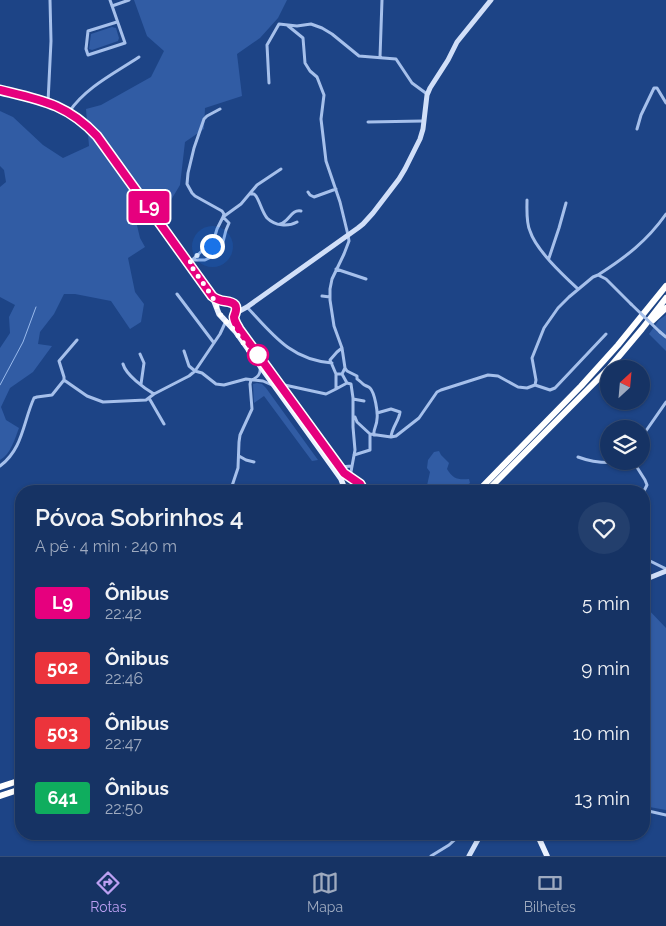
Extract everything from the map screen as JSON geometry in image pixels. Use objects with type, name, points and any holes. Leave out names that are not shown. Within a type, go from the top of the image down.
[{"type":"highway","points":[[484,485],[581,386],[618,345],[666,286]]},
{"type":"highway","points":[[493,485],[610,366],[642,330],[666,298]]},
{"type":"highway","points":[[642,330],[666,308]]},
{"type":"highway","points":[[0,787],[15,782]]},
{"type":"highway","points":[[0,796],[15,790]]},
{"type":"main road","points":[[0,90],[48,102],[69,112],[82,121],[97,136],[190,261],[212,296],[221,316],[235,331],[260,367],[288,396],[340,467],[361,485]]},
{"type":"main road","points":[[212,296],[218,300],[235,305],[235,321],[239,329],[276,385],[343,483],[345,479],[350,477]]},
{"type":"main road","points":[[218,310],[224,302]]},
{"type":"main road","points":[[225,319],[229,319],[235,314]]},
{"type":"main road","points":[[540,840],[547,856]]},
{"type":"street","points":[[48,102],[51,42],[50,0]]},
{"type":"street","points":[[110,0],[125,42],[88,55],[86,49],[88,31],[117,22]]},
{"type":"street","points":[[112,6],[129,0]]},
{"type":"street","points":[[380,57],[382,0]]},
{"type":"street","points":[[235,314],[347,238],[363,224],[398,179],[420,139],[427,95],[448,60],[456,42],[491,0]]},
{"type":"street","points":[[269,83],[267,45],[278,24],[311,24],[332,34],[359,56],[396,59],[412,83],[427,95]]},
{"type":"street","points":[[287,25],[303,38],[305,63],[317,77],[324,94],[321,119],[326,161],[336,189],[347,238],[344,254],[331,284],[330,297],[334,326],[342,348],[345,368],[342,374]]},
{"type":"street","points":[[69,112],[84,94],[139,57]]},
{"type":"street","points":[[637,129],[641,115],[654,88],[657,88],[666,103]]},
{"type":"street","points":[[190,261],[209,258],[223,242],[229,223],[223,217],[222,211],[198,199],[192,193],[187,178],[194,148],[204,119],[220,109]]},
{"type":"street","points":[[368,122],[424,121]]},
{"type":"street","points":[[190,261],[203,250],[212,246],[223,217],[241,204],[258,185],[281,169]]},
{"type":"street","points":[[308,192],[314,196],[336,189]]},
{"type":"street","points":[[250,194],[256,196],[268,219],[273,222],[292,225],[297,222]]},
{"type":"street","points":[[527,200],[530,233],[553,265],[578,289]]},
{"type":"street","points":[[548,259],[566,203]]},
{"type":"street","points":[[280,224],[284,223],[295,211],[301,211]]},
{"type":"street","points":[[535,385],[536,380],[532,358],[544,328],[558,308],[592,277],[618,262],[637,247],[666,214]]},
{"type":"street","points":[[336,270],[366,279]]},
{"type":"street","points":[[598,275],[606,279],[666,337]]},
{"type":"street","points":[[177,294],[214,343]]},
{"type":"street","points":[[322,296],[330,297]]},
{"type":"street","points":[[235,305],[240,308],[247,307]]},
{"type":"street","points":[[247,307],[279,340],[294,352],[307,358],[332,363]]},
{"type":"street","points":[[77,340],[59,361],[64,380],[87,396],[103,402],[143,400],[194,371],[220,334],[225,319]]},
{"type":"street","points":[[220,334],[224,331],[235,331]]},
{"type":"street","points":[[354,414],[357,422],[372,434],[392,437],[404,431],[420,418],[437,392],[488,375],[498,376],[518,387],[527,388],[535,385],[550,390],[555,388],[606,334]]},
{"type":"street","points":[[336,389],[336,374],[330,360],[342,348]]},
{"type":"street","points":[[184,350],[189,366],[194,371],[202,373],[220,385],[241,380],[263,381],[326,394],[357,379]]},
{"type":"street","points":[[140,354],[144,364],[141,385]]},
{"type":"street","points":[[123,364],[124,368],[141,385],[154,394]]},
{"type":"street","points":[[251,380],[257,378],[260,367]]},
{"type":"street","points":[[345,368],[370,388],[377,413],[377,422],[372,434],[370,450],[354,455]]},
{"type":"street","points":[[336,374],[342,374]]},
{"type":"street","points":[[342,374],[349,384],[353,399],[355,450],[350,477]]},
{"type":"street","points":[[0,466],[19,443],[34,398],[52,395],[64,380]]},
{"type":"street","points":[[232,485],[239,456],[240,435],[252,410],[251,380]]},
{"type":"street","points":[[288,396],[291,390],[295,388]]},
{"type":"street","points":[[149,398],[164,424]]},
{"type":"street","points":[[353,399],[364,401]]},
{"type":"street","points":[[650,425],[666,402]]},
{"type":"street","points":[[377,413],[391,409],[400,412],[400,418],[392,431],[392,437]]},
{"type":"street","points":[[239,456],[254,462]]},
{"type":"street","points":[[578,457],[600,462]]},
{"type":"street","points":[[340,467],[352,466]]},
{"type":"street","points":[[639,470],[647,485]]},
{"type":"street","points":[[650,561],[666,570]]},
{"type":"street","points":[[650,577],[666,570]]},
{"type":"street","points":[[650,811],[666,815]]},
{"type":"street","points":[[431,856],[456,840]]},
{"type":"street","points":[[469,856],[478,840]]},
{"type":"shaded area","points":[[134,0],[287,0],[278,18],[260,38],[237,54],[242,96],[205,108],[204,129],[185,142],[180,185],[168,205],[164,217],[150,197],[131,200],[140,238],[145,247],[128,258],[135,292],[144,304],[141,322],[130,329],[111,301],[75,294],[64,294],[54,314],[40,332],[38,344],[52,346],[33,372],[10,388],[1,407],[6,420],[19,428],[10,450],[0,460],[0,348],[10,333],[9,317],[15,305],[0,297],[0,187],[6,182],[4,170],[0,166],[0,111],[13,117],[43,145],[63,158],[89,146],[86,109],[101,105],[151,77],[164,51],[147,36]]},
{"type":"shaded area","points":[[112,27],[116,28],[118,41],[92,50],[89,49],[91,34]]},
{"type":"shaded area","points":[[666,315],[666,351],[649,334],[659,320]]},
{"type":"shaded area","points":[[253,384],[262,384],[266,388],[318,460],[312,461],[264,396],[254,403]]},
{"type":"shaded area","points":[[439,451],[449,463],[447,469],[451,475],[459,479],[469,479],[470,483],[468,485],[427,485],[430,472],[427,468],[428,460],[434,452]]},
{"type":"shaded area","points":[[650,611],[666,628],[666,810],[650,807]]},
{"type":"waterway","points":[[0,385],[23,342],[36,307]]},
{"type":"bus line","name":"L9","points":[[0,90],[48,102],[66,110],[82,121],[97,136],[212,296],[220,301],[230,302],[235,305],[236,313],[234,316],[239,329],[344,473],[361,485]]},
{"type":"route","points":[[212,246],[203,250],[189,263],[212,296],[219,314],[235,331],[251,354],[258,355]]}]
